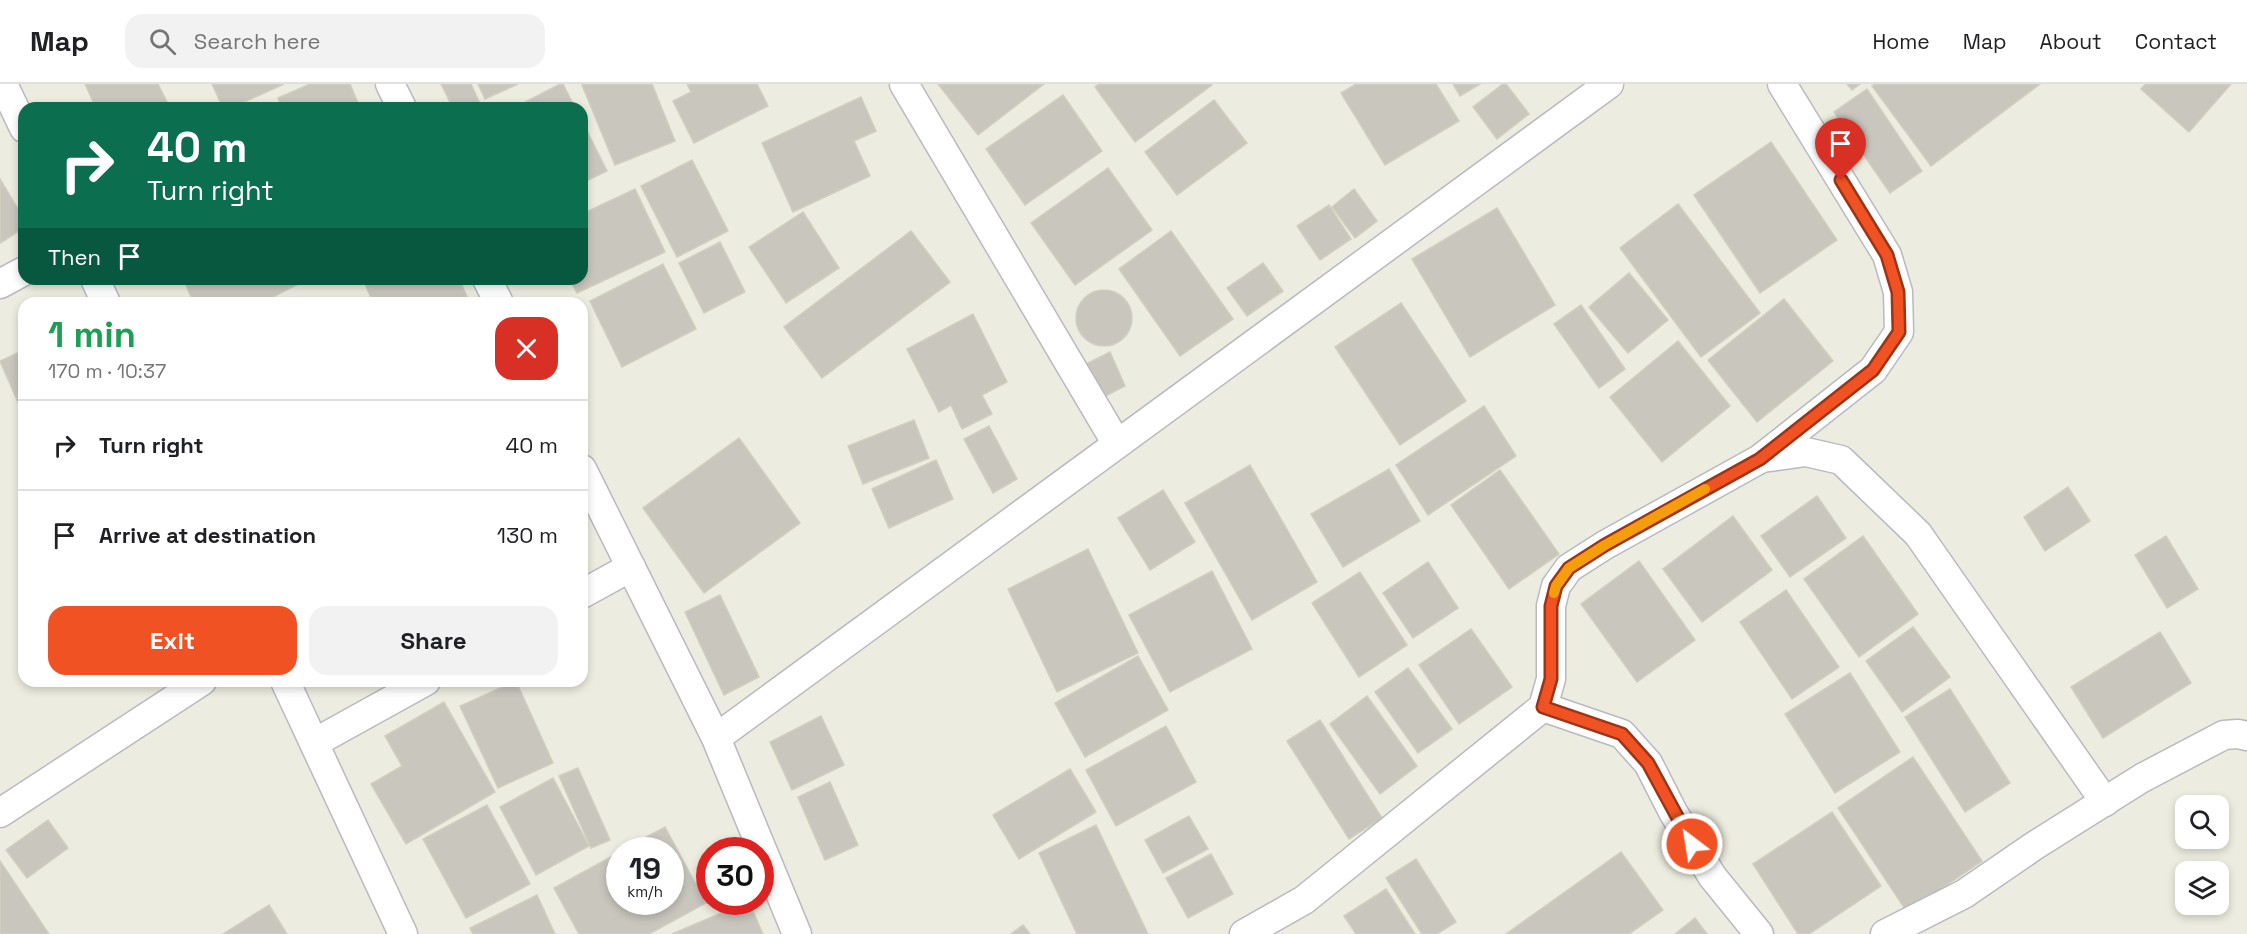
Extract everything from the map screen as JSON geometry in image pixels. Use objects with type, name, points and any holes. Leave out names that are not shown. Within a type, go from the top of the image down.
[{"type":"street","points":[[3,84],[18,115]]},
{"type":"street","points":[[390,84],[399,102]]},
{"type":"street","points":[[904,84],[1117,444]]},
{"type":"street","points":[[716,738],[1609,84]]},
{"type":"street","points":[[1244,934],[1304,900],[1543,707],[1551,679],[1551,606],[1556,586],[1569,568],[1605,545],[1760,459],[1873,370],[1899,332],[1898,292],[1887,255],[1782,84]]},
{"type":"street","points":[[0,284],[18,274]]},
{"type":"street","points":[[1760,459],[1806,452],[1841,460],[1918,534],[2105,802]]},
{"type":"street","points":[[588,481],[716,738],[797,934]]},
{"type":"street","points":[[588,591],[631,567]]},
{"type":"street","points":[[0,813],[193,687]]},
{"type":"street","points":[[288,687],[403,934]]},
{"type":"street","points":[[314,743],[415,687]]},
{"type":"street","points":[[1543,707],[1622,734],[1648,763],[1673,812],[1712,876],[1759,934]]},
{"type":"street","points":[[1885,934],[1964,894],[2142,778],[2224,735],[2247,736]]},
{"type":"building","points":[[85,84],[158,84],[167,102],[93,102]]},
{"type":"building","points":[[212,84],[284,84],[244,102],[220,102]]},
{"type":"building","points":[[310,84],[350,84],[358,102],[280,102],[278,98]]},
{"type":"building","points":[[441,84],[471,84],[479,102],[450,102]]},
{"type":"building","points":[[478,84],[518,84],[485,99]]},
{"type":"building","points":[[563,84],[572,102],[526,102]]},
{"type":"building","points":[[652,84],[675,141],[615,165],[582,85]]},
{"type":"building","points":[[687,84],[757,84],[768,106],[694,143],[673,101],[691,92]]},
{"type":"building","points":[[938,84],[1044,84],[978,135]]},
{"type":"building","points":[[1099,84],[1212,85],[1135,142],[1095,87]]},
{"type":"building","points":[[1356,84],[1436,84],[1459,121],[1385,165],[1341,93]]},
{"type":"building","points":[[1453,84],[1480,84],[1460,96]]},
{"type":"building","points":[[1506,84],[1529,114],[1497,139],[1473,107]]},
{"type":"building","points":[[1847,84],[1860,84],[1852,90]]},
{"type":"building","points":[[1875,84],[2040,84],[1931,166],[1872,86]]},
{"type":"building","points":[[2146,84],[2231,84],[2189,132],[2141,89]]},
{"type":"building","points":[[1867,89],[1922,171],[1890,193],[1834,112]]},
{"type":"building","points":[[1063,95],[1102,151],[1025,205],[986,149]]},
{"type":"building","points":[[861,97],[876,131],[854,141],[870,176],[793,212],[762,143]]},
{"type":"building","points":[[1214,100],[1247,143],[1177,195],[1145,152]]},
{"type":"building","points":[[588,133],[607,171],[588,180]]},
{"type":"building","points":[[1771,142],[1837,240],[1760,293],[1694,195]]},
{"type":"building","points":[[692,160],[728,231],[677,257],[641,186]]},
{"type":"building","points":[[1108,168],[1152,230],[1075,285],[1031,223]]},
{"type":"building","points":[[0,179],[18,209],[18,232],[0,243]]},
{"type":"building","points":[[635,189],[665,252],[577,293],[573,285],[588,285],[588,211]]},
{"type":"building","points":[[1354,189],[1377,221],[1355,238],[1332,207]]},
{"type":"building","points":[[1678,204],[1760,313],[1701,357],[1620,248]]},
{"type":"building","points":[[1329,205],[1351,239],[1320,260],[1297,226]]},
{"type":"building","points":[[1497,208],[1555,305],[1470,357],[1412,259]]},
{"type":"building","points":[[803,212],[839,268],[786,303],[749,247]]},
{"type":"building","points":[[911,231],[950,282],[822,378],[784,327]]},
{"type":"building","points":[[1171,231],[1233,319],[1180,356],[1119,269]]},
{"type":"building","points":[[720,242],[745,292],[704,313],[679,263]]},
{"type":"building","points":[[1263,263],[1283,291],[1247,316],[1227,288]]},
{"type":"building","points":[[663,264],[696,329],[622,367],[590,301]]},
{"type":"building","points":[[1629,273],[1668,320],[1628,353],[1589,307]]},
{"type":"building","points":[[186,285],[296,285],[273,297],[191,297]]},
{"type":"building","points":[[366,285],[462,285],[467,297],[370,297]]},
{"type":"building","points":[[1099,290],[1109,290],[1124,298],[1130,307],[1132,318],[1130,329],[1124,338],[1109,346],[1099,346],[1088,341],[1081,334],[1076,323],[1076,313],[1081,302],[1088,295]]},
{"type":"building","points":[[1784,299],[1833,361],[1757,422],[1708,360]]},
{"type":"building","points":[[1401,303],[1466,401],[1400,445],[1335,347]]},
{"type":"building","points":[[1581,305],[1625,369],[1599,388],[1554,324]]},
{"type":"building","points":[[973,314],[1007,382],[982,395],[992,414],[962,429],[951,405],[939,412],[907,349]]},
{"type":"building","points":[[1678,341],[1730,406],[1662,462],[1610,397]]},
{"type":"building","points":[[1110,352],[1125,386],[1098,400],[1082,366]]},
{"type":"building","points":[[18,353],[18,402],[0,361]]},
{"type":"building","points":[[1484,406],[1516,456],[1428,515],[1396,465]]},
{"type":"building","points":[[914,420],[929,458],[863,484],[848,446]]},
{"type":"building","points":[[989,426],[1017,479],[993,493],[964,439]]},
{"type":"building","points":[[739,438],[800,523],[704,593],[643,508]]},
{"type":"building","points":[[936,460],[953,499],[889,528],[872,489]]},
{"type":"building","points":[[1250,465],[1317,582],[1252,620],[1185,503]]},
{"type":"building","points":[[1389,469],[1420,521],[1343,567],[1311,514]]},
{"type":"building","points":[[1500,470],[1559,554],[1509,589],[1451,505]]},
{"type":"building","points":[[2068,487],[2090,521],[2045,551],[2024,517]]},
{"type":"building","points":[[1163,490],[1195,542],[1150,570],[1118,518]]},
{"type":"building","points":[[1817,496],[1846,538],[1790,577],[1761,536]]},
{"type":"building","points":[[1733,516],[1772,570],[1702,622],[1663,569]]},
{"type":"building","points":[[1863,536],[1918,614],[1859,657],[1804,579]]},
{"type":"building","points":[[2166,536],[2198,589],[2167,608],[2135,555]]},
{"type":"building","points":[[1088,549],[1138,653],[1057,692],[1008,589]]},
{"type":"building","points":[[1639,561],[1695,640],[1637,682],[1581,604]]},
{"type":"building","points":[[1428,562],[1458,608],[1413,638],[1383,593]]},
{"type":"building","points":[[1212,571],[1252,649],[1170,692],[1129,615]]},
{"type":"building","points":[[1360,572],[1407,645],[1359,677],[1312,603]]},
{"type":"building","points":[[1786,590],[1839,667],[1792,699],[1740,622]]},
{"type":"building","points":[[720,595],[759,677],[724,695],[685,612]]},
{"type":"building","points":[[1913,627],[1950,677],[1902,712],[1866,661]]},
{"type":"building","points":[[1471,629],[1512,687],[1459,724],[1419,665]]},
{"type":"building","points":[[2160,632],[2191,683],[2103,738],[2071,687]]},
{"type":"building","points":[[1138,656],[1168,710],[1085,757],[1055,703]]},
{"type":"building","points":[[1408,668],[1452,729],[1418,753],[1375,692]]},
{"type":"building","points":[[1850,673],[1900,752],[1835,793],[1785,714]]},
{"type":"building","points":[[503,687],[519,687],[553,763],[498,788],[460,706]]},
{"type":"building","points":[[1950,689],[2010,783],[1965,812],[1905,717]]},
{"type":"building","points":[[1367,696],[1417,766],[1380,794],[1330,724]]},
{"type":"building","points":[[444,702],[495,792],[406,844],[371,784],[402,766],[385,736]]},
{"type":"building","points":[[821,716],[844,765],[792,790],[770,742]]},
{"type":"building","points":[[1320,720],[1382,818],[1349,839],[1287,741]]},
{"type":"building","points":[[1166,726],[1196,782],[1116,826],[1086,770]]},
{"type":"building","points":[[1913,757],[1982,861],[1907,912],[1838,808]]},
{"type":"building","points":[[578,768],[609,837],[606,837],[606,842],[591,848],[559,776]]},
{"type":"building","points":[[1070,769],[1096,812],[1019,859],[993,815]]},
{"type":"building","points":[[553,778],[589,846],[536,875],[500,807]]},
{"type":"building","points":[[830,782],[858,845],[825,860],[798,797]]},
{"type":"building","points":[[487,805],[530,884],[466,918],[423,839]]},
{"type":"building","points":[[1832,812],[1881,886],[1809,934],[1798,934],[1753,864]]},
{"type":"building","points":[[1189,816],[1208,849],[1163,873],[1145,840]]},
{"type":"building","points":[[48,820],[68,848],[27,878],[6,850]]},
{"type":"building","points":[[1096,825],[1148,934],[1077,934],[1039,853]]},
{"type":"building","points":[[665,827],[670,837],[646,837]]},
{"type":"building","points":[[1621,852],[1663,910],[1629,934],[1506,934]]},
{"type":"building","points":[[1211,854],[1233,894],[1188,918],[1166,878]]},
{"type":"building","points":[[1416,859],[1456,922],[1437,934],[1422,934],[1386,878]]},
{"type":"building","points":[[606,860],[606,915],[684,915],[649,934],[579,934],[554,888]]},
{"type":"building","points":[[0,861],[49,934],[0,934]]},
{"type":"building","points":[[684,862],[696,884],[696,908],[684,915]]},
{"type":"building","points":[[1386,889],[1415,934],[1356,934],[1344,916]]},
{"type":"building","points":[[537,895],[555,934],[473,934],[470,928]]},
{"type":"building","points":[[269,905],[287,934],[223,934]]},
{"type":"building","points":[[717,915],[755,915],[763,934],[672,934]]},
{"type":"building","points":[[1695,918],[1707,934],[1675,934]]},
{"type":"building","points":[[1023,925],[1030,934],[1011,934]]},
{"type":"slow traffic","points":[[1554,593],[1556,586],[1569,568],[1605,545],[1705,489]]},
{"type":"route","points":[[1692,844],[1648,763],[1622,734],[1543,707],[1551,679],[1551,606],[1556,586],[1569,568],[1605,545],[1760,459],[1873,370],[1899,332],[1898,292],[1887,255],[1841,180]]}]
